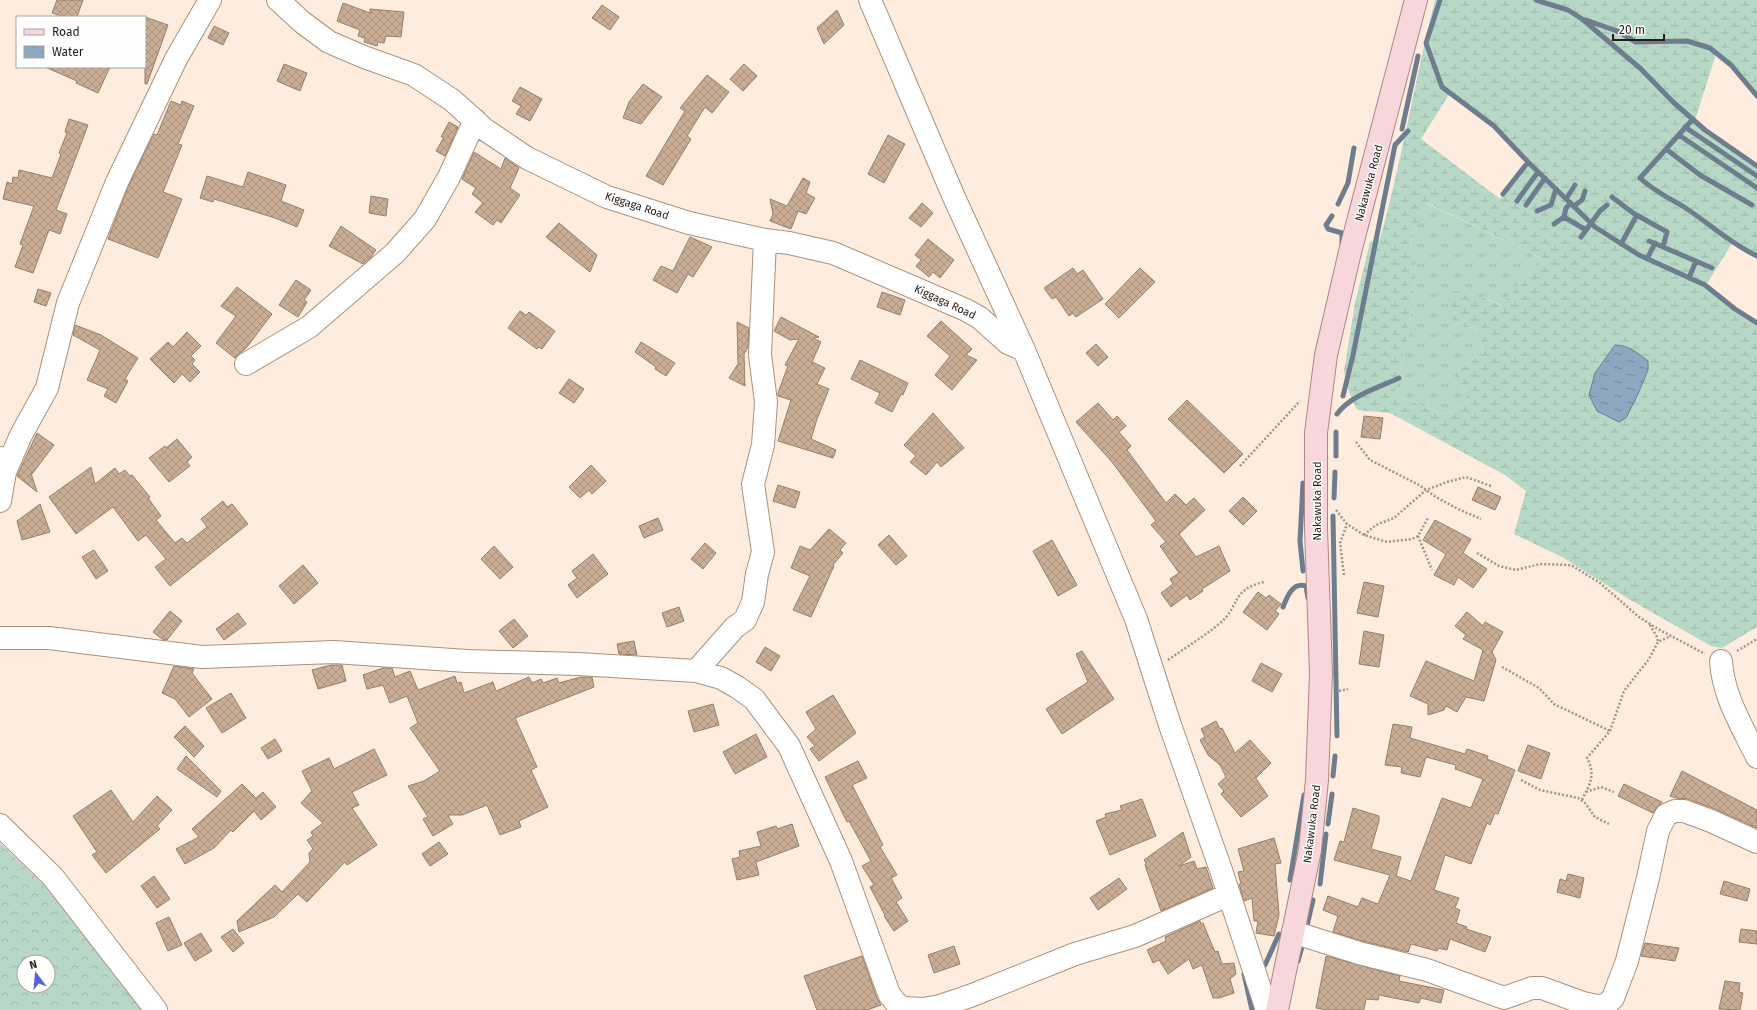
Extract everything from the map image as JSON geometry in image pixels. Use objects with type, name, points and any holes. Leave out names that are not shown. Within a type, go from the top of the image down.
[{"type":"main road","name":"Nakawuka Road","points":[[1276,1010],[1310,850],[1317,780],[1322,674],[1316,486],[1316,433],[1322,383],[1326,355],[1348,260],[1416,0]]},
{"type":"street","points":[[0,501],[5,472],[21,436],[47,388],[68,303],[116,182],[176,58],[210,0]]},
{"type":"street","name":"Kiggaga Road","points":[[278,0],[302,22],[329,42],[364,57],[414,75],[452,100],[508,146],[527,158],[607,197],[689,223],[765,240],[806,247],[847,259],[966,310],[980,318],[1008,343],[1024,350]]},
{"type":"street","points":[[870,0],[954,195],[1024,350],[1134,612],[1267,1010]]},
{"type":"street","points":[[246,364],[309,327],[395,253],[425,219],[449,177],[475,120]]},
{"type":"street","points":[[696,671],[735,627],[745,620],[753,602],[757,574],[763,552],[753,484],[763,445],[766,402],[760,355],[765,240]]},
{"type":"street","points":[[0,448],[5,472]]},
{"type":"street","points":[[0,638],[49,638],[202,656],[334,652],[468,661],[578,664],[696,671],[721,678],[738,687],[754,699],[789,746],[840,861],[889,994],[896,1003],[903,1008],[923,1009],[940,1006],[970,996],[1075,954],[1136,936],[1228,895]]},
{"type":"street","points":[[1721,664],[1721,674],[1728,700],[1757,757]]},
{"type":"street","points":[[1293,932],[1359,953],[1427,970],[1504,998],[1532,988],[1542,988],[1583,1003],[1605,1008],[1613,998],[1627,961],[1658,831],[1666,815],[1675,811],[1684,811],[1711,821],[1757,842]]},
{"type":"street","points":[[0,825],[53,877],[156,1010]]},
{"type":"path","points":[[1240,466],[1310,390],[1322,383]]},
{"type":"path","points":[[1356,442],[1370,460],[1414,482],[1458,509],[1481,519]]},
{"type":"path","points":[[1364,535],[1376,525],[1394,518],[1426,490],[1466,477],[1491,486]]},
{"type":"path","points":[[1316,486],[1347,524],[1364,535],[1387,542],[1412,539],[1418,536],[1428,518]]},
{"type":"path","points":[[1344,575],[1340,543],[1347,524]]},
{"type":"path","points":[[1418,536],[1432,570]]},
{"type":"path","points":[[1477,553],[1499,566],[1516,570],[1540,564],[1571,565],[1600,583],[1639,617],[1721,664],[1757,638]]},
{"type":"path","points":[[1153,671],[1219,624],[1232,612],[1237,597],[1243,590],[1264,582]]},
{"type":"path","points":[[1649,623],[1657,637],[1658,642]]},
{"type":"path","points":[[1582,800],[1590,783],[1592,768],[1587,758],[1610,731],[1624,692],[1649,659],[1658,642],[1671,636]]},
{"type":"path","points":[[1502,667],[1540,688],[1554,704],[1610,731]]},
{"type":"path","points":[[1521,780],[1540,790],[1578,798],[1585,803],[1595,817],[1609,824]]},
{"type":"path","points":[[1586,792],[1601,787],[1614,792]]},
{"type":"green space","points":[[1435,0],[1757,0],[1757,96],[1731,65],[1716,54],[1695,120],[1757,166],[1757,256],[1733,242],[1706,285],[1735,309],[1757,323],[1757,627],[1722,648],[1711,646],[1627,598],[1562,557],[1514,534],[1526,491],[1505,475],[1390,413],[1357,410],[1349,392],[1344,371],[1355,303],[1370,242],[1380,239]],"holes":[[[1450,93],[1494,126],[1528,162],[1500,199],[1421,139]],[[1425,202],[1541,258],[1501,305],[1460,289],[1447,294],[1454,323],[1464,327],[1475,328],[1484,352],[1458,370],[1468,403],[1444,414],[1394,395],[1408,338],[1415,283],[1416,265],[1410,243],[1418,225]]]},
{"type":"green space","points":[[1424,202],[1541,258],[1501,305],[1487,299],[1464,327],[1475,328],[1484,352],[1458,370],[1468,403],[1444,414],[1394,395],[1408,338],[1415,283],[1416,265],[1410,243],[1418,225]]},
{"type":"green space","points":[[0,843],[48,889],[143,1010],[0,1010]]},
{"type":"water","points":[[1615,345],[1629,348],[1637,352],[1648,361],[1648,370],[1638,394],[1626,418],[1619,422],[1597,411],[1589,395],[1595,373]]},
{"type":"building","points":[[57,0],[83,0],[77,16],[62,16],[52,13]]},
{"type":"building","points":[[343,3],[370,13],[370,9],[404,12],[401,37],[386,36],[384,43],[378,42],[377,46],[364,42],[365,38],[358,36],[360,30],[337,21]]},
{"type":"building","points":[[602,5],[619,17],[610,30],[592,18]]},
{"type":"building","points":[[837,10],[844,25],[824,44],[817,28]]},
{"type":"building","points":[[146,17],[168,25],[147,84],[145,84]]},
{"type":"building","points":[[214,26],[229,33],[223,45],[208,38]]},
{"type":"building","points":[[284,64],[307,73],[300,91],[277,81]]},
{"type":"building","points":[[744,64],[757,76],[743,91],[730,79]]},
{"type":"building","points":[[47,68],[110,68],[98,93],[76,83],[77,81]]},
{"type":"building","points":[[707,75],[729,92],[712,113],[705,107],[687,136],[691,139],[663,185],[646,176],[685,111],[680,108]]},
{"type":"building","points":[[643,84],[662,97],[641,124],[623,118],[629,102]]},
{"type":"building","points":[[520,87],[542,99],[530,121],[516,114],[521,106],[512,101]]},
{"type":"building","points":[[171,101],[181,105],[182,101],[194,106],[178,144],[182,145],[163,192],[182,199],[158,258],[108,239],[128,187],[154,134],[157,135]]},
{"type":"building","points":[[69,119],[88,125],[56,210],[67,214],[60,234],[49,230],[33,273],[15,267],[23,245],[20,244],[34,206],[3,199],[7,182],[12,184],[13,177],[18,178],[19,170],[52,178],[61,154],[59,153],[67,133],[65,132]]},
{"type":"building","points":[[449,122],[458,127],[445,156],[436,151],[444,137],[441,137]]},
{"type":"building","points":[[888,135],[905,144],[884,183],[868,174]]},
{"type":"building","points":[[474,152],[501,169],[505,158],[519,168],[510,188],[520,195],[501,223],[497,220],[493,225],[475,212],[483,203],[472,194],[476,188],[462,179]]},
{"type":"building","points":[[248,172],[286,185],[281,201],[304,210],[297,227],[275,218],[214,199],[213,202],[200,198],[207,176],[243,187]]},
{"type":"building","points":[[803,178],[810,182],[806,193],[815,198],[806,214],[798,211],[791,229],[770,221],[773,214],[770,199],[787,206]]},
{"type":"building","points":[[371,196],[388,199],[386,216],[369,213]]},
{"type":"building","points":[[922,203],[933,213],[921,227],[909,218]]},
{"type":"building","points":[[559,223],[597,255],[590,272],[546,237]]},
{"type":"building","points":[[341,226],[376,250],[363,264],[329,246]]},
{"type":"building","points":[[690,237],[712,247],[693,277],[688,274],[677,293],[653,280],[661,266],[673,271]]},
{"type":"building","points":[[928,239],[954,260],[940,278],[933,272],[929,277],[916,266],[921,260],[915,255]]},
{"type":"building","points":[[1073,268],[1077,274],[1083,270],[1103,299],[1076,317],[1073,313],[1069,316],[1056,297],[1052,299],[1044,288]]},
{"type":"building","points":[[1140,268],[1155,282],[1119,318],[1105,304]]},
{"type":"building","points":[[296,280],[311,290],[304,300],[307,302],[298,317],[279,305]]},
{"type":"building","points":[[237,287],[272,314],[247,347],[235,358],[216,343],[236,316],[221,306]]},
{"type":"building","points":[[38,289],[51,293],[46,306],[34,302]]},
{"type":"building","points":[[882,292],[905,300],[900,315],[877,307]]},
{"type":"building","points":[[520,311],[526,315],[529,312],[555,331],[542,349],[539,347],[537,349],[508,328]]},
{"type":"building","points":[[781,317],[819,337],[813,338],[821,342],[812,362],[825,368],[817,384],[829,389],[811,439],[836,450],[833,458],[778,441],[791,400],[778,396],[778,393],[788,366],[785,365],[799,339],[790,340],[774,331]]},
{"type":"building","points":[[941,321],[972,349],[966,355],[977,360],[952,390],[935,375],[950,356],[927,336]]},
{"type":"building","points":[[737,322],[749,328],[748,347],[744,354],[745,386],[729,378],[738,364]]},
{"type":"building","points":[[75,325],[101,335],[138,358],[125,379],[128,381],[116,403],[104,396],[108,389],[87,380],[100,350],[73,335]]},
{"type":"building","points":[[187,332],[201,346],[191,356],[195,360],[192,364],[200,372],[190,382],[182,374],[174,383],[150,359],[168,342],[173,347]]},
{"type":"building","points":[[641,342],[675,363],[666,376],[635,352]]},
{"type":"building","points":[[1096,344],[1108,357],[1098,366],[1086,353]]},
{"type":"building","points":[[860,360],[908,383],[903,395],[901,394],[892,412],[875,403],[880,393],[851,379]]},
{"type":"building","points":[[569,379],[584,389],[574,403],[559,393]]},
{"type":"building","points":[[1187,400],[1243,454],[1224,473],[1168,419]]},
{"type":"building","points":[[1098,403],[1113,420],[1117,416],[1126,426],[1119,432],[1131,446],[1127,450],[1166,503],[1175,494],[1186,505],[1194,498],[1205,510],[1179,534],[1196,557],[1219,546],[1230,571],[1202,589],[1203,591],[1190,600],[1187,595],[1171,607],[1161,593],[1173,584],[1170,579],[1179,573],[1160,546],[1166,542],[1151,525],[1156,521],[1112,462],[1076,422]]},
{"type":"building","points":[[933,413],[964,448],[941,467],[937,462],[926,475],[910,462],[916,456],[904,445]]},
{"type":"building","points":[[1364,416],[1383,418],[1380,439],[1361,437]]},
{"type":"building","points":[[37,433],[54,445],[32,474],[31,473],[37,492],[17,476]]},
{"type":"building","points":[[177,439],[192,457],[187,462],[190,466],[169,482],[149,458],[165,446],[166,448]]},
{"type":"building","points":[[591,465],[606,481],[592,494],[589,490],[580,498],[569,487]]},
{"type":"building","points":[[91,467],[95,484],[115,468],[119,474],[125,470],[130,476],[132,475],[150,497],[148,498],[161,516],[156,520],[175,543],[182,538],[187,543],[207,527],[201,519],[223,501],[227,507],[232,504],[248,524],[170,586],[155,567],[166,559],[146,535],[138,541],[113,507],[76,534],[49,497]]},
{"type":"building","points":[[778,485],[800,492],[795,508],[773,501]]},
{"type":"building","points":[[1478,487],[1501,497],[1495,510],[1472,500]]},
{"type":"building","points":[[1243,497],[1257,511],[1243,525],[1229,511]]},
{"type":"building","points":[[40,504],[50,532],[22,540],[17,521]]},
{"type":"building","points":[[658,518],[663,530],[644,538],[639,526]]},
{"type":"building","points":[[1435,520],[1471,539],[1463,553],[1487,569],[1473,588],[1458,577],[1454,585],[1434,575],[1446,554],[1423,540]]},
{"type":"building","points":[[829,529],[846,543],[840,550],[843,553],[833,565],[834,566],[811,617],[793,610],[810,576],[791,568],[800,546],[810,550]]},
{"type":"building","points":[[889,535],[907,556],[896,565],[878,545]]},
{"type":"building","points":[[1052,540],[1077,585],[1058,596],[1033,551]]},
{"type":"building","points":[[705,543],[716,553],[703,569],[691,559]]},
{"type":"building","points":[[494,546],[513,567],[500,579],[481,559]]},
{"type":"building","points":[[94,550],[108,571],[96,579],[82,557]]},
{"type":"building","points":[[593,554],[608,574],[577,598],[568,585],[577,578],[572,571]]},
{"type":"building","points":[[303,565],[318,583],[294,604],[279,586]]},
{"type":"building","points":[[1364,582],[1384,586],[1378,617],[1357,613]]},
{"type":"building","points":[[1258,592],[1266,598],[1269,595],[1281,604],[1275,611],[1279,614],[1267,630],[1243,612]]},
{"type":"building","points":[[679,607],[684,621],[667,627],[662,613]]},
{"type":"building","points":[[170,611],[182,621],[167,640],[162,639],[153,632]]},
{"type":"building","points":[[1467,612],[1483,626],[1485,622],[1503,632],[1492,652],[1496,660],[1484,701],[1466,697],[1457,712],[1446,706],[1444,710],[1428,715],[1428,704],[1410,696],[1426,661],[1474,681],[1483,650],[1463,639],[1466,635],[1455,626]]},
{"type":"building","points":[[238,613],[246,624],[224,640],[216,629]]},
{"type":"building","points":[[514,619],[528,636],[513,648],[499,631]]},
{"type":"building","points":[[1364,631],[1384,635],[1379,667],[1359,664]]},
{"type":"building","points":[[634,641],[637,655],[619,654],[617,644]]},
{"type":"building","points":[[765,647],[780,656],[771,671],[756,662]]},
{"type":"building","points":[[1082,651],[1114,699],[1062,734],[1046,709],[1088,682],[1076,654]]},
{"type":"building","points":[[1261,663],[1282,674],[1272,692],[1252,681]]},
{"type":"building","points":[[331,665],[342,665],[346,681],[318,689],[312,670]]},
{"type":"building","points":[[174,666],[194,669],[192,673],[212,699],[189,717],[175,699],[162,693]]},
{"type":"building","points":[[383,668],[392,668],[395,677],[410,671],[418,690],[455,676],[457,683],[461,682],[464,693],[493,682],[496,691],[529,677],[532,683],[541,679],[543,683],[557,678],[559,683],[581,677],[592,677],[594,687],[515,718],[537,767],[531,770],[548,807],[519,821],[521,827],[500,835],[487,805],[462,815],[448,815],[453,824],[433,836],[423,819],[428,817],[408,786],[424,781],[440,771],[410,728],[418,723],[407,696],[390,703],[383,685],[367,689],[363,675]]},
{"type":"building","points":[[231,693],[246,718],[222,733],[206,708]]},
{"type":"building","points":[[833,695],[856,733],[819,761],[810,749],[815,746],[807,737],[816,729],[806,712]]},
{"type":"building","points":[[713,704],[719,725],[694,732],[688,711]]},
{"type":"building","points":[[1216,721],[1220,729],[1222,728],[1235,753],[1250,740],[1271,763],[1256,778],[1255,777],[1268,796],[1241,817],[1221,794],[1224,791],[1218,784],[1226,777],[1220,765],[1208,755],[1200,740],[1205,737],[1201,729]]},
{"type":"building","points":[[1393,724],[1412,727],[1410,738],[1465,754],[1467,749],[1488,756],[1487,759],[1515,770],[1498,814],[1495,813],[1490,825],[1487,823],[1471,864],[1445,855],[1434,890],[1459,898],[1455,908],[1460,910],[1456,923],[1467,927],[1466,929],[1491,937],[1485,952],[1450,939],[1447,950],[1438,948],[1437,951],[1411,944],[1408,952],[1362,941],[1333,932],[1338,916],[1323,910],[1328,896],[1358,907],[1362,898],[1378,904],[1390,875],[1334,860],[1340,841],[1344,842],[1353,808],[1379,816],[1371,849],[1401,857],[1396,876],[1411,881],[1442,798],[1471,808],[1483,779],[1455,769],[1456,765],[1426,757],[1420,777],[1401,773],[1402,767],[1385,765]]},
{"type":"building","points":[[185,726],[204,746],[194,757],[174,737]]},
{"type":"building","points":[[756,734],[767,757],[735,774],[723,752]]},
{"type":"building","points":[[275,739],[282,751],[268,759],[261,748]]},
{"type":"building","points":[[1528,745],[1550,753],[1541,779],[1518,771]]},
{"type":"building","points":[[374,749],[387,775],[352,792],[359,805],[352,808],[377,845],[347,865],[345,862],[307,902],[298,894],[274,917],[239,932],[237,921],[275,885],[282,892],[310,862],[309,853],[313,849],[307,840],[313,836],[311,832],[323,823],[301,803],[312,791],[302,771],[329,758],[334,769]]},
{"type":"building","points":[[186,756],[221,791],[217,797],[177,769]]},
{"type":"building","points":[[858,761],[867,778],[852,785],[883,845],[880,847],[897,875],[891,878],[902,898],[896,902],[908,921],[894,931],[884,916],[885,915],[870,887],[874,885],[862,866],[871,861],[849,821],[847,822],[825,777]]},
{"type":"building","points":[[1682,771],[1757,810],[1757,828],[1715,809],[1688,799],[1670,796]]},
{"type":"building","points":[[242,784],[256,798],[263,792],[276,807],[261,820],[254,811],[233,832],[231,830],[214,848],[185,864],[176,849],[199,837],[192,829]]},
{"type":"building","points":[[1624,784],[1662,802],[1653,813],[1618,796]]},
{"type":"building","points":[[111,790],[133,822],[157,796],[172,810],[157,826],[160,829],[106,873],[92,855],[97,852],[73,816]]},
{"type":"building","points":[[1142,799],[1156,836],[1110,855],[1096,821],[1106,817],[1105,814],[1122,810],[1120,806]]},
{"type":"building","points":[[792,824],[799,846],[756,862],[759,875],[737,880],[732,859],[740,857],[739,851],[761,846],[757,832],[776,826],[777,829]]},
{"type":"building","points":[[1183,832],[1191,857],[1179,866],[1194,861],[1197,869],[1206,867],[1213,888],[1161,911],[1144,860]]},
{"type":"building","points":[[1274,838],[1281,863],[1275,864],[1279,915],[1274,936],[1256,933],[1258,921],[1254,921],[1252,898],[1244,901],[1239,884],[1241,884],[1238,872],[1244,871],[1238,849]]},
{"type":"building","points":[[439,842],[448,854],[430,866],[422,854]]},
{"type":"building","points":[[1568,874],[1584,878],[1580,898],[1557,892],[1560,879],[1566,881]]},
{"type":"building","points":[[154,876],[170,899],[157,908],[141,886]]},
{"type":"building","points":[[1119,878],[1127,889],[1098,910],[1090,898]]},
{"type":"building","points":[[1724,881],[1750,889],[1747,901],[1720,894]]},
{"type":"building","points":[[169,917],[182,945],[168,951],[156,923]]},
{"type":"building","points":[[1200,921],[1201,924],[1203,923],[1215,952],[1218,951],[1222,964],[1234,963],[1236,974],[1230,979],[1234,993],[1219,998],[1213,998],[1202,965],[1193,969],[1189,959],[1168,974],[1159,960],[1153,963],[1147,950],[1166,941],[1165,937]]},
{"type":"building","points":[[233,929],[244,943],[233,952],[221,937]]},
{"type":"building","points":[[1741,929],[1757,931],[1757,944],[1739,942]]},
{"type":"building","points":[[201,933],[212,951],[195,961],[184,943]]},
{"type":"building","points":[[1645,943],[1679,948],[1675,961],[1641,956]]},
{"type":"building","points":[[954,946],[960,964],[934,973],[928,955]]},
{"type":"building","points":[[862,956],[881,1005],[867,1010],[817,1010],[804,976]]},
{"type":"building","points":[[1326,956],[1400,976],[1399,981],[1444,990],[1441,1003],[1421,998],[1419,1003],[1379,995],[1378,1000],[1366,999],[1364,1010],[1328,1010],[1316,1008]]},
{"type":"building","points":[[1725,981],[1740,983],[1739,992],[1743,993],[1740,1010],[1719,1009]]},
{"type":"waterway","points":[[1440,0],[1426,43],[1442,87],[1494,126],[1528,162],[1595,227],[1639,255],[1705,285],[1735,309],[1757,323]]},
{"type":"waterway","points":[[1536,0],[1568,10],[1582,19],[1641,69],[1673,102],[1705,130],[1757,166]]},
{"type":"waterway","points":[[1586,20],[1617,31],[1636,42],[1687,41],[1710,48],[1731,65],[1757,96]]},
{"type":"waterway","points":[[1402,129],[1418,56]]},
{"type":"waterway","points":[[1693,119],[1640,178],[1651,187],[1693,213],[1738,246],[1757,256]]},
{"type":"waterway","points":[[1685,127],[1757,176]]},
{"type":"waterway","points":[[1343,396],[1353,355],[1395,145],[1408,131]]},
{"type":"waterway","points":[[1679,135],[1757,188]]},
{"type":"waterway","points":[[1338,204],[1348,183],[1354,148]]},
{"type":"waterway","points":[[1666,149],[1700,175],[1752,205]]},
{"type":"waterway","points":[[1503,194],[1528,162]]},
{"type":"waterway","points":[[1517,201],[1538,172]]},
{"type":"waterway","points":[[1526,205],[1545,178]]},
{"type":"waterway","points":[[1566,199],[1575,185]]},
{"type":"waterway","points":[[1537,211],[1551,205],[1556,189]]},
{"type":"waterway","points":[[1574,206],[1582,200],[1585,191]]},
{"type":"waterway","points":[[1612,197],[1633,213],[1667,232],[1663,247]]},
{"type":"waterway","points":[[1554,224],[1564,217],[1566,208],[1571,203]]},
{"type":"waterway","points":[[1581,237],[1600,211],[1607,205]]},
{"type":"waterway","points":[[1621,244],[1637,215]]},
{"type":"waterway","points":[[1332,216],[1326,225],[1328,229],[1342,233],[1342,244]]},
{"type":"waterway","points":[[1564,217],[1586,230]]},
{"type":"waterway","points":[[1649,241],[1712,268]]},
{"type":"waterway","points":[[1647,259],[1655,243]]},
{"type":"waterway","points":[[1689,278],[1696,261]]},
{"type":"waterway","points":[[1337,414],[1343,407],[1357,397],[1399,378]]},
{"type":"waterway","points":[[1336,432],[1336,456]]},
{"type":"waterway","points":[[1334,498],[1335,472]]},
{"type":"waterway","points":[[1303,483],[1300,541],[1303,571]]},
{"type":"waterway","points":[[1333,516],[1337,736]]},
{"type":"waterway","points":[[1283,607],[1291,591],[1297,586],[1306,586],[1308,598]]},
{"type":"waterway","points":[[1333,776],[1335,756]]},
{"type":"waterway","points":[[1328,824],[1332,794]]},
{"type":"waterway","points":[[1290,880],[1304,795]]},
{"type":"waterway","points":[[1320,884],[1326,834]]},
{"type":"waterway","points":[[1306,930],[1313,900]]},
{"type":"waterway","points":[[1265,965],[1279,934]]},
{"type":"waterway","points":[[1298,961],[1303,943]]},
{"type":"waterway","points":[[1244,974],[1252,1010]]}]
